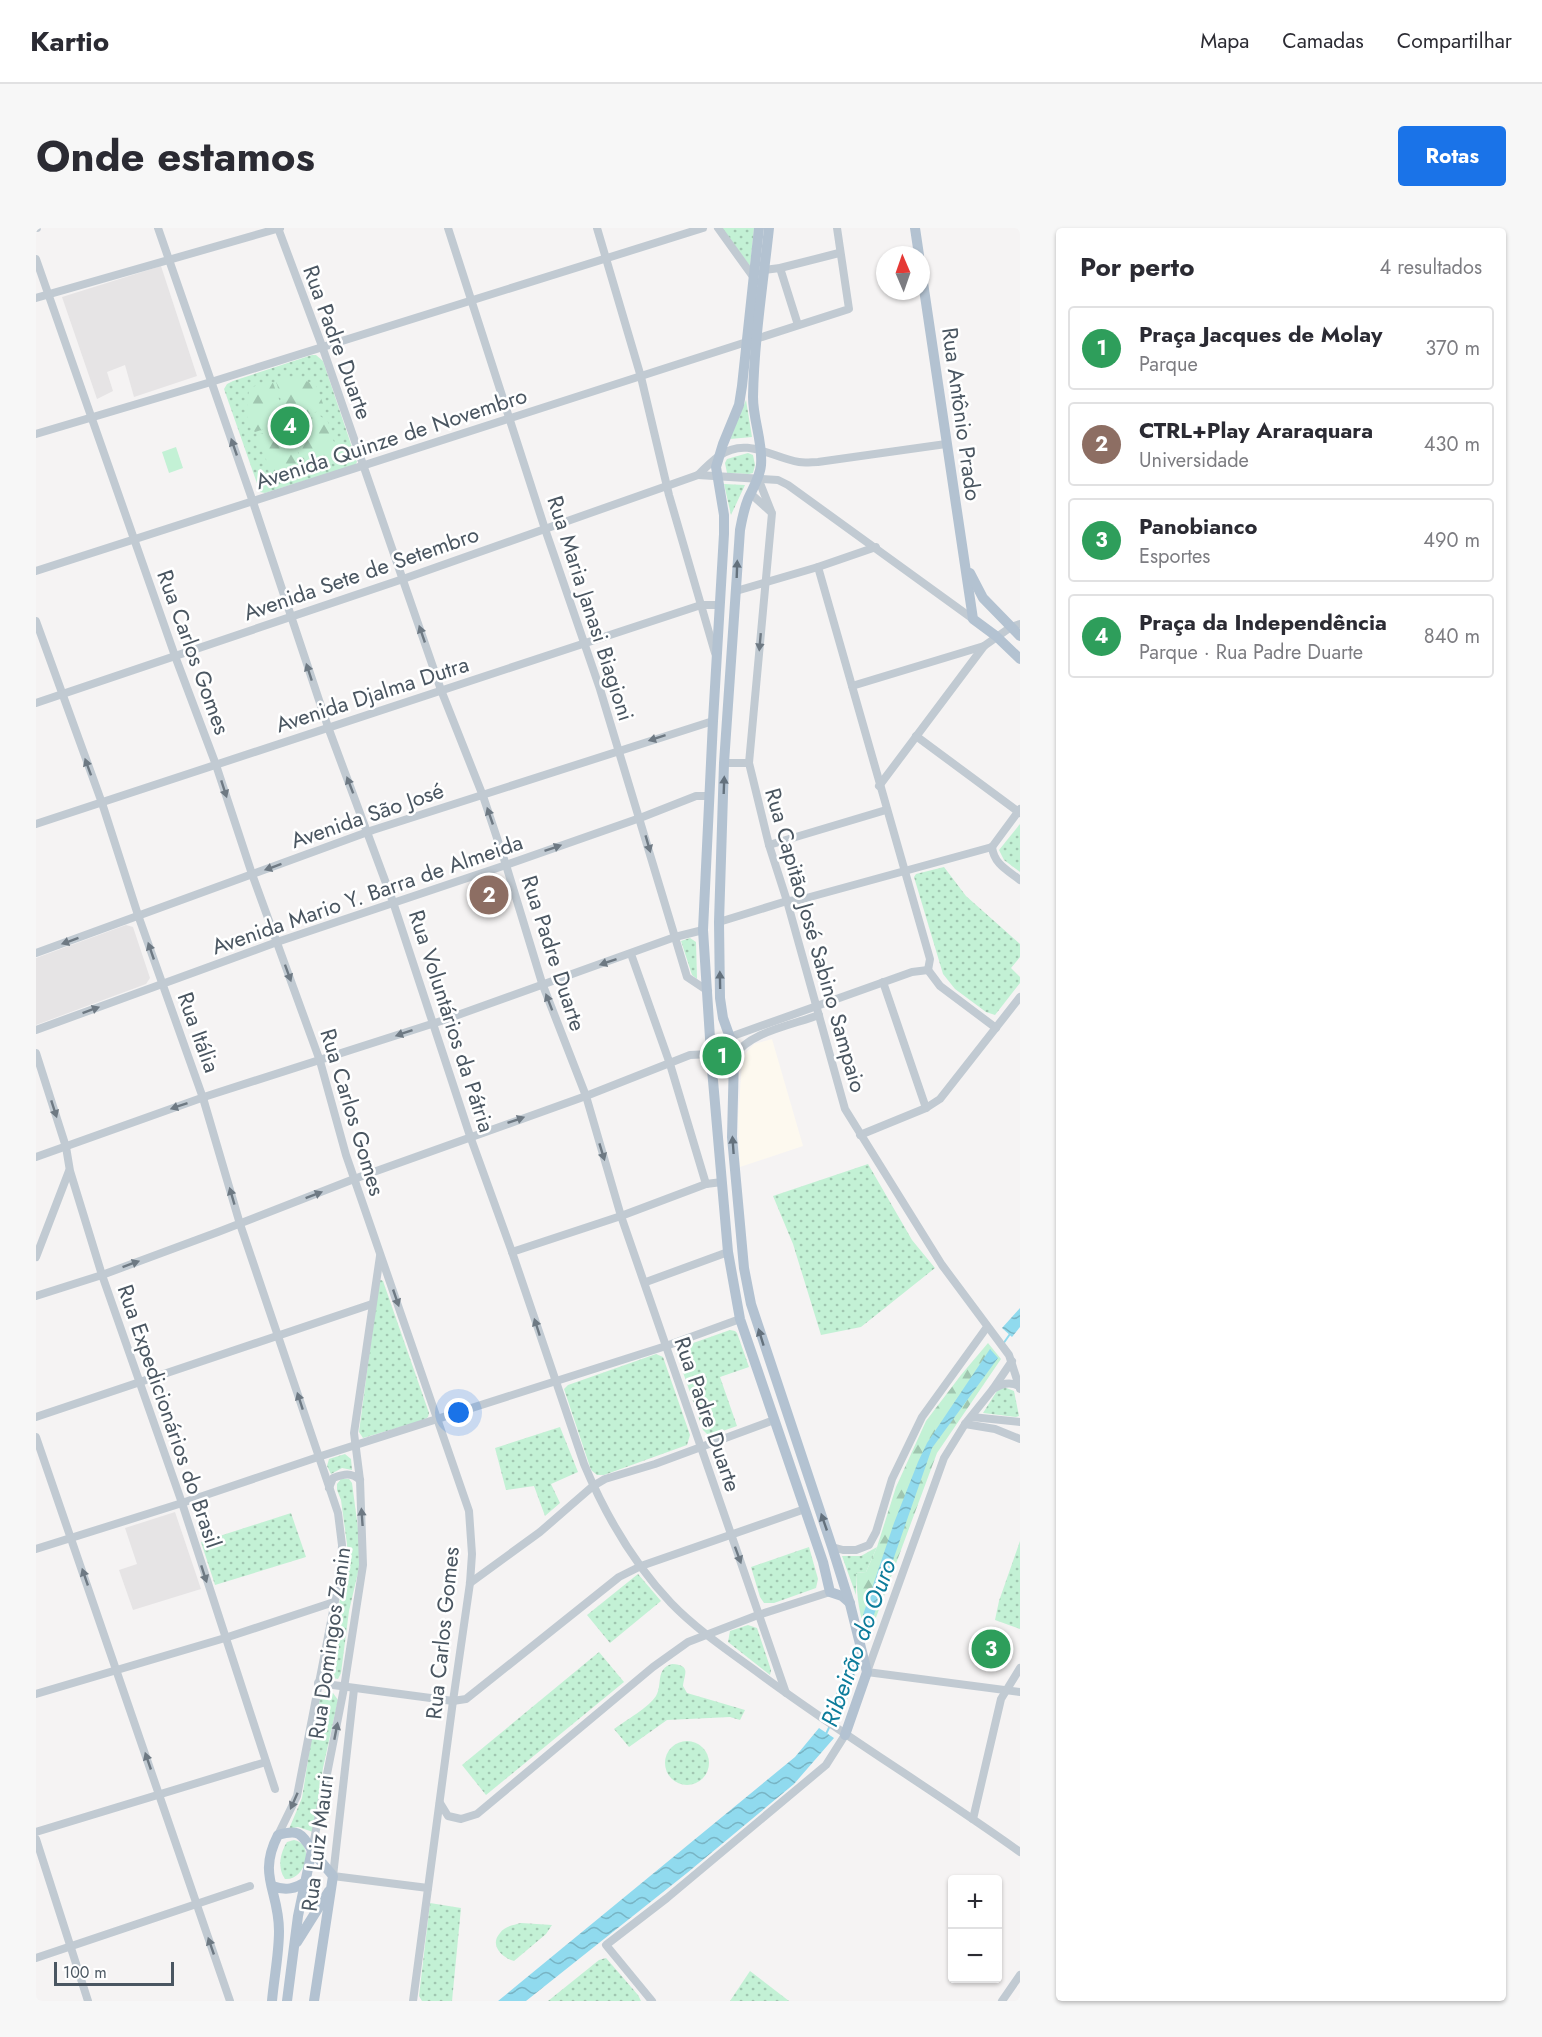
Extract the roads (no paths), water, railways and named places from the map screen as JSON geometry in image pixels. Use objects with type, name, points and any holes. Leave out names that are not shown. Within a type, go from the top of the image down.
[{"type":"main road","points":[[759,228],[754,278],[752,340],[754,415],[761,449],[761,463],[740,530],[724,763],[719,922],[720,998],[735,1062],[732,1137],[744,1268],[751,1304],[850,1604],[867,1672],[842,1732]]},
{"type":"main road","points":[[769,228],[764,270],[739,405],[716,467],[724,515],[724,534],[703,930],[728,1252],[740,1319],[823,1562],[830,1592],[842,1596],[850,1604]]},
{"type":"main road","points":[[915,228],[918,246]]},
{"type":"main road","name":"Rua Antônio Prado","points":[[925,300],[973,619]]},
{"type":"main road","points":[[965,564],[983,598],[1015,626],[1020,636]]},
{"type":"main road","points":[[720,605],[729,610],[735,619]]},
{"type":"main road","points":[[973,619],[996,636],[1020,659]]},
{"type":"main road","points":[[710,1043],[723,1037],[729,1037]]},
{"type":"main road","points":[[712,1069],[723,1073],[735,1062]]},
{"type":"main road","points":[[278,1835],[290,1832],[302,1835],[332,1881],[296,1944]]},
{"type":"main road","name":"Rua Domingos Zanin","points":[[272,2001],[279,1917],[267,1869],[270,1851],[278,1835]]},
{"type":"main road","name":"Rua Domingos Zanin","points":[[287,2001],[298,1916],[312,1850]]},
{"type":"main road","points":[[272,1886],[282,1889],[297,1888],[307,1881]]},
{"type":"main road","name":"Rua Luiz Mauri","points":[[314,2001],[332,1881]]},
{"type":"street","name":"Rua Voluntários da Pátria","points":[[158,228],[328,727],[393,902],[470,1136],[593,1486],[613,1523],[641,1566],[671,1603],[706,1634],[814,1713],[1020,1852]]},
{"type":"street","points":[[36,298],[279,228]]},
{"type":"street","name":"Rua Padre Duarte","points":[[279,228],[441,690],[483,796],[542,983],[586,1096],[621,1216],[646,1282],[786,1693]]},
{"type":"street","name":"Rua Maria Janasi Biagioni","points":[[448,228],[619,750],[687,977],[708,991]]},
{"type":"street","points":[[597,228],[641,377],[668,486],[717,662]]},
{"type":"street","points":[[36,434],[211,382],[703,228]]},
{"type":"street","points":[[718,228],[754,278]]},
{"type":"street","points":[[764,270],[840,253],[837,228]]},
{"type":"street","name":"Avenida Quinze de Novembro","points":[[36,571],[849,309],[840,253]]},
{"type":"street","name":"Rua Carlos Gomes","points":[[36,259],[320,1061],[354,1179],[469,1511],[472,1554],[470,1583],[414,2000]]},
{"type":"street","points":[[780,268],[798,325]]},
{"type":"street","points":[[718,457],[736,450],[761,449],[800,462],[818,462],[946,444]]},
{"type":"street","name":"Avenida Sete de Setembro","points":[[36,703],[403,579],[668,486],[698,475],[718,457]]},
{"type":"street","name":"Avenida Sete de Setembro","points":[[698,475],[717,478],[778,480],[788,485],[973,619]]},
{"type":"street","name":"Rua Capitão José Sabino Sampaio","points":[[758,478],[772,513],[749,763],[769,845],[787,901],[845,1109],[942,1265],[1010,1358]]},
{"type":"street","points":[[751,494],[772,513]]},
{"type":"street","points":[[736,591],[765,584],[876,547]]},
{"type":"street","points":[[818,567],[930,959],[928,970],[940,986],[996,1028]]},
{"type":"street","name":"Avenida Djalma Dutra","points":[[36,824],[701,605],[720,605]]},
{"type":"street","name":"Rua Itália","points":[[36,621],[102,803],[138,915],[203,1098],[240,1224],[318,1457]]},
{"type":"street","points":[[879,786],[984,646],[996,636],[1015,626]]},
{"type":"street","points":[[852,686],[984,646]]},
{"type":"street","name":"Avenida São José","points":[[36,953],[368,832],[713,721]]},
{"type":"street","points":[[719,922],[787,901],[799,900],[992,848],[1019,811],[916,736]]},
{"type":"street","points":[[724,763],[749,763]]},
{"type":"street","name":"Avenida Mario Y. Barra de Almeida","points":[[36,1030],[277,942],[506,865],[696,796],[710,796]]},
{"type":"street","points":[[769,845],[886,810]]},
{"type":"street","points":[[992,848],[993,856],[998,864],[1020,880]]},
{"type":"street","points":[[36,1157],[203,1098],[432,1023],[675,937],[703,930]]},
{"type":"street","points":[[631,954],[670,1064],[706,1184]]},
{"type":"street","points":[[735,1062],[739,1049],[749,1040],[883,982],[912,972],[928,970]]},
{"type":"street","points":[[883,982],[926,1108]]},
{"type":"street","points":[[860,1135],[926,1108],[940,1099],[1020,997]]},
{"type":"street","points":[[729,1037],[817,1011]]},
{"type":"street","name":"Rua Expedicionários do Brasil","points":[[36,1053],[66,1147],[70,1171],[102,1275],[182,1503],[275,1789]]},
{"type":"street","points":[[36,1296],[102,1275],[470,1136],[586,1096],[690,1055],[711,1054]]},
{"type":"street","points":[[36,1257],[70,1171]]},
{"type":"street","points":[[512,1252],[621,1216],[706,1184],[723,1182]]},
{"type":"street","name":"Rua Domingos Zanin","points":[[312,1850],[344,1688],[363,1565],[360,1480],[354,1433],[380,1252]]},
{"type":"street","points":[[646,1282],[728,1252]]},
{"type":"street","points":[[36,1417],[372,1304]]},
{"type":"street","points":[[36,1548],[666,1346],[740,1319]]},
{"type":"street","points":[[832,1547],[856,1550],[869,1545],[876,1532],[892,1479],[922,1417],[987,1327]]},
{"type":"street","points":[[1010,1358],[1019,1388]]},
{"type":"street","points":[[1010,1358],[993,1389],[944,1458],[867,1672],[1020,1692]]},
{"type":"street","points":[[993,1389],[1002,1384],[1013,1383],[1019,1388]]},
{"type":"street","points":[[470,1583],[540,1532],[593,1486],[605,1479],[774,1420]]},
{"type":"street","points":[[969,1421],[1020,1422]]},
{"type":"street","points":[[969,1421],[1020,1439]]},
{"type":"street","points":[[36,1437],[230,2001]]},
{"type":"street","name":"Rua Domingos Zanin","points":[[278,1835],[297,1796],[341,1570],[342,1545],[338,1513],[318,1457]]},
{"type":"street","points":[[329,1488],[333,1478],[344,1474],[354,1475],[360,1480]]},
{"type":"street","points":[[318,1683],[453,1701],[466,1699],[619,1577],[641,1566],[805,1509]]},
{"type":"street","points":[[440,1803],[448,1816],[461,1819],[477,1814],[668,1655],[688,1642],[758,1615],[830,1592]]},
{"type":"street","points":[[36,1694],[225,1638],[334,1602]]},
{"type":"street","points":[[973,1819],[1001,1699],[1020,1668]]},
{"type":"street","name":"Rua Luiz Mauri","points":[[332,1881],[354,1689]]},
{"type":"street","points":[[652,2001],[606,1945],[667,1898],[826,1765],[842,1732]]},
{"type":"street","points":[[36,1832],[266,1762]]},
{"type":"street","points":[[36,1839],[88,2001]]},
{"type":"street","points":[[332,1881],[428,1888]]},
{"type":"street","points":[[36,1958],[250,1886]]},
{"type":"street","points":[[1002,2001],[1020,1976]]},
{"type":"water","points":[[1020,1308],[1020,1327],[1012,1337],[1002,1328]]},
{"type":"water","points":[[990,1349],[998,1358],[932,1448],[868,1632],[863,1615],[894,1523],[918,1462],[927,1443]]},
{"type":"water","points":[[849,1657],[855,1676],[840,1720],[830,1712]]},
{"type":"water","points":[[819,1728],[834,1738],[794,1784],[687,1873],[526,2001],[498,2001],[795,1757]]},
{"type":"waterway","name":"Ribeirão do Ouro","points":[[1003,1344],[1010,1334]]},
{"type":"waterway","name":"Ribeirão do Ouro","points":[[863,1636],[866,1624]]},
{"type":"waterway","name":"Ribeirão do Ouro","points":[[852,1670],[857,1653]]},
{"type":"waterway","name":"Ribeirão do Ouro","points":[[826,1734],[835,1715]]},
{"type":"place","name":"Praça da Independência","points":[[290,426]]},
{"type":"place","name":"CTRL+Play Araraquara","points":[[489,895]]},
{"type":"place","name":"Praça Jacques de Molay","points":[[722,1056]]},
{"type":"place","name":"Panobianco","points":[[991,1649]]}]
